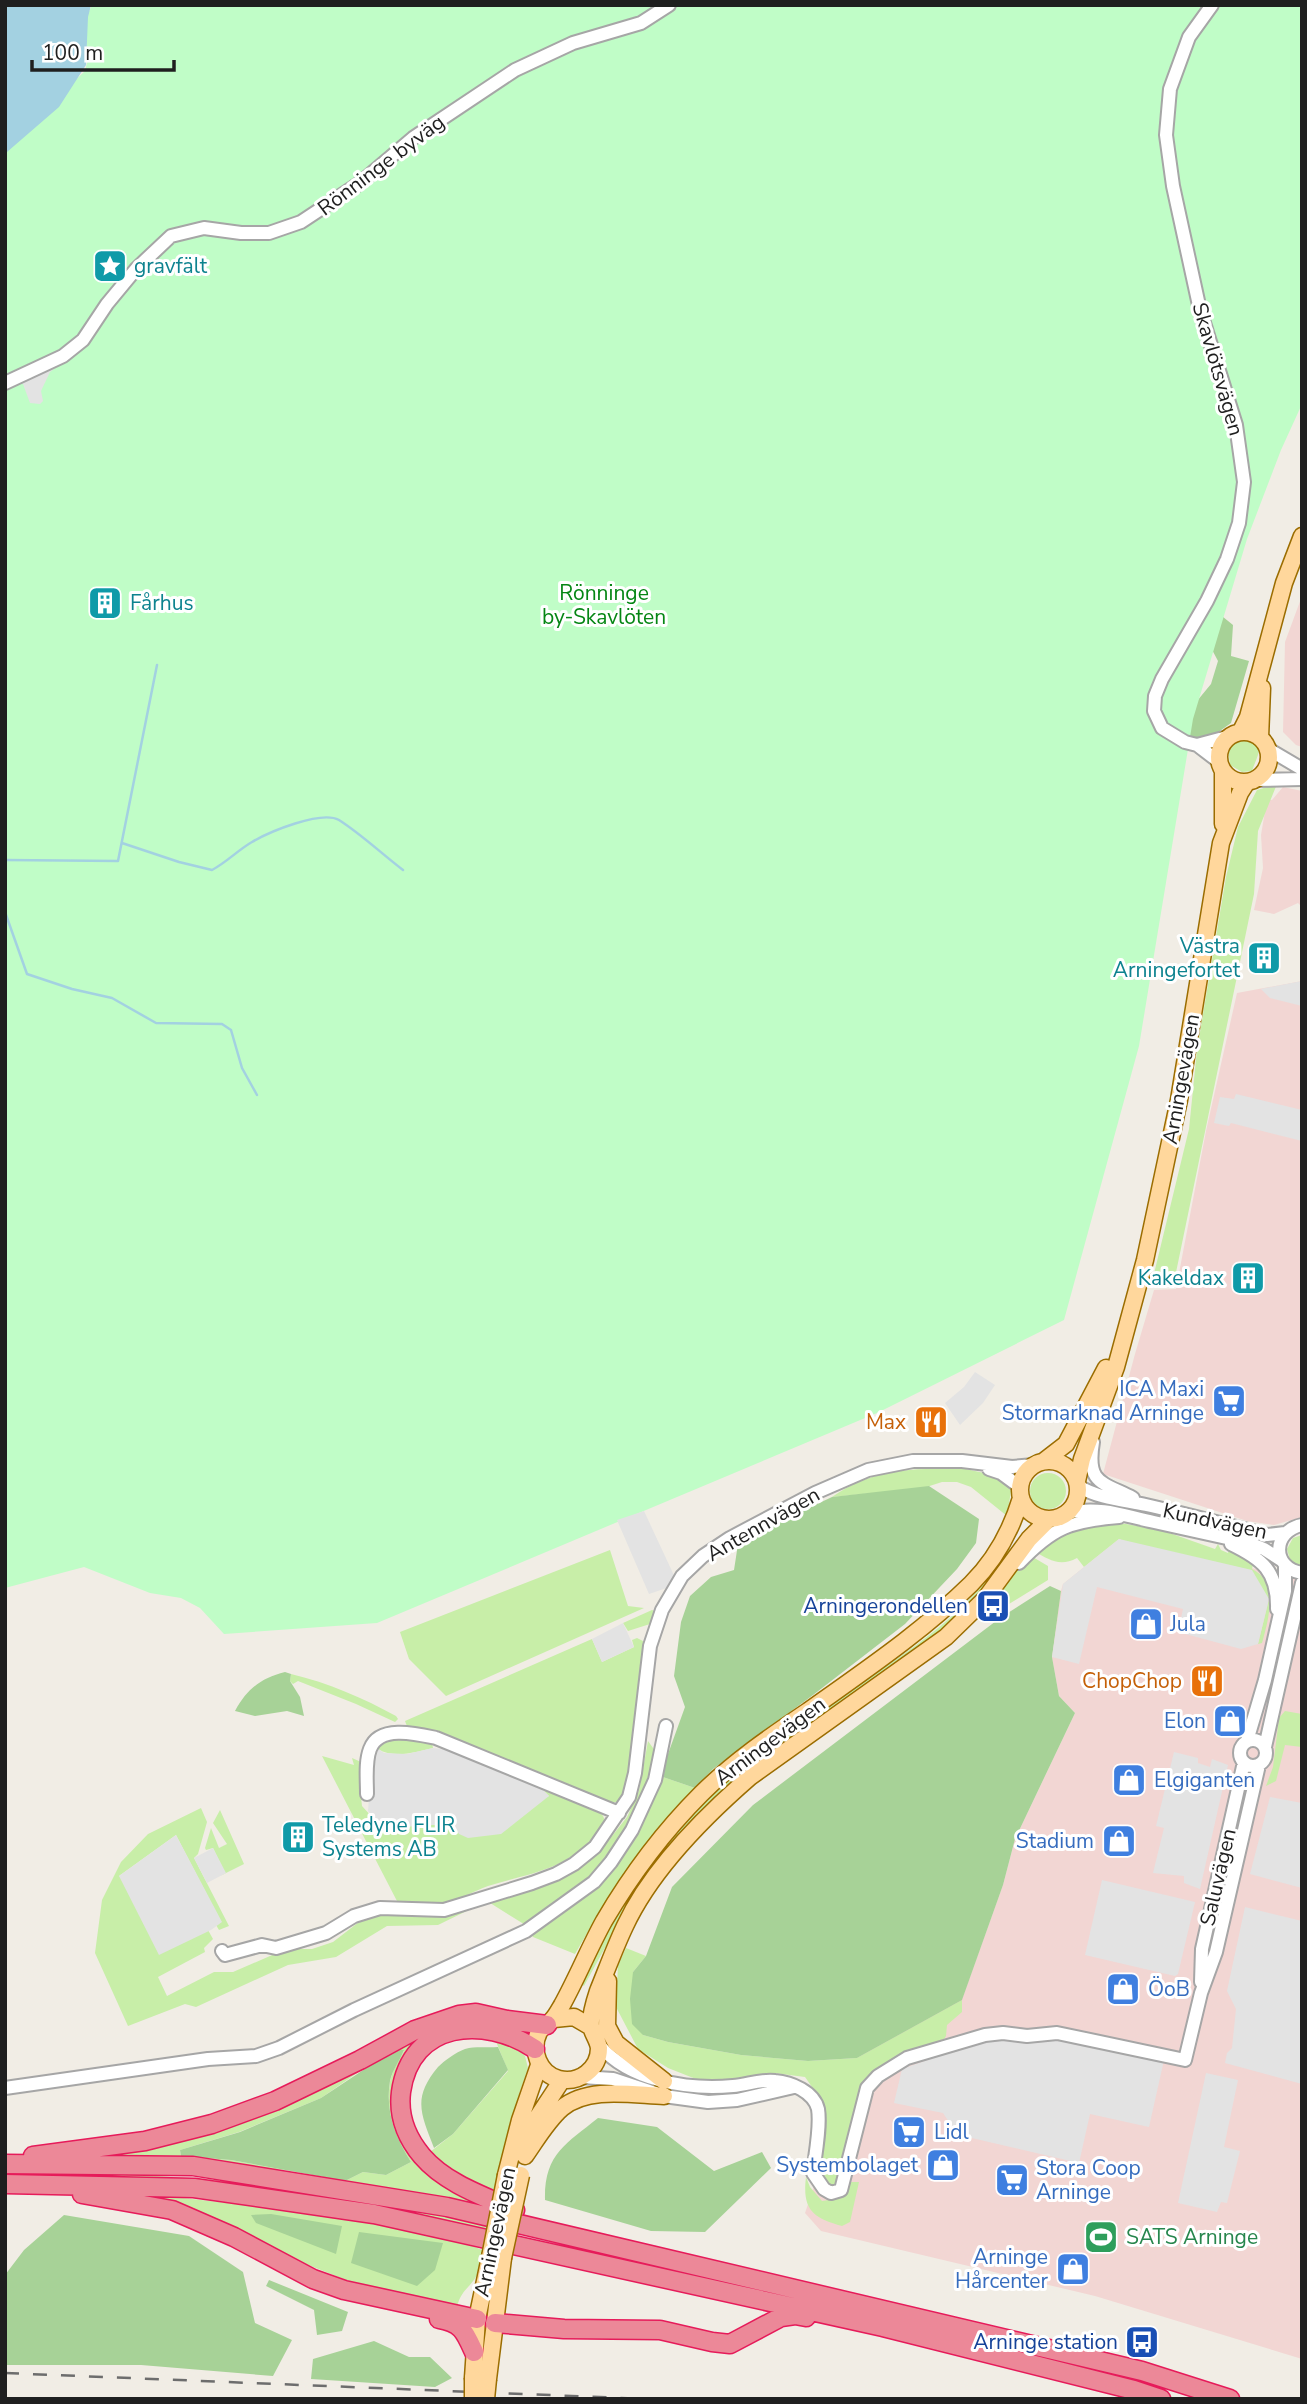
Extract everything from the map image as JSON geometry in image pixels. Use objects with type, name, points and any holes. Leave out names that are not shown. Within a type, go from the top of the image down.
[{"type":"highway","points":[[5,2162],[145,2141],[212,2124],[275,2101],[415,2030],[451,2017],[476,2013],[507,2020],[551,2022]]},
{"type":"highway","points":[[537,2057],[524,2042],[485,2028],[453,2031],[438,2037],[412,2058],[403,2075],[400,2102],[403,2124],[422,2156],[441,2173],[465,2187],[535,2220],[628,2251]]},
{"type":"highway","points":[[5,2162],[193,2166],[447,2207],[1142,2371],[1230,2399]]},
{"type":"highway","points":[[5,2185],[80,2194],[172,2210],[234,2237],[313,2279],[344,2290],[486,2321],[564,2329],[660,2330],[730,2344],[769,2322],[795,2315],[1069,2379],[1086,2378]]},
{"type":"highway","points":[[5,2185],[194,2188],[374,2214],[883,2327],[1161,2399]]},
{"type":"highway","points":[[344,2290],[355,2300],[457,2324],[474,2352]]},
{"type":"main road","points":[[1263,657],[1267,768],[1251,781],[1234,781],[1221,767],[1220,747],[1248,717],[1263,657],[1284,583],[1302,536]]},
{"type":"main road","points":[[1234,734],[1251,732],[1264,743]]},
{"type":"main road","name":"Arningevägen","points":[[1078,1484],[1082,1459],[1116,1367],[1166,1168],[1223,834],[1221,767]]},
{"type":"main road","name":"Arningevägen","points":[[1223,834],[1251,781]]},
{"type":"main road","name":"Arningevägen","points":[[1039,1463],[1066,1444],[1088,1404],[1108,1364],[1139,1281]]},
{"type":"main road","points":[[1055,1461],[1065,1465],[1078,1484],[1078,1496],[1069,1512],[1060,1518],[1049,1519],[1031,1513],[1021,1493],[1024,1475],[1039,1463],[1055,1461]]},
{"type":"main road","name":"Arningevägen","points":[[486,2321],[513,2175],[520,2120],[537,2057],[540,2031],[551,2022],[605,1920],[645,1860],[703,1792],[759,1745],[886,1656],[964,1590],[1002,1545],[1014,1521],[1021,1493]]},
{"type":"main road","name":"Arningevägen","points":[[591,2027],[596,1996],[626,1923],[659,1872],[721,1802],[750,1777],[927,1652],[985,1599],[1029,1539],[1049,1519]]},
{"type":"main road","points":[[609,1964],[607,2026],[617,2043],[664,2089]]},
{"type":"main road","points":[[537,2057],[550,2076],[562,2080],[581,2077],[590,2071],[597,2059],[599,2045],[591,2027],[574,2017],[551,2022]]},
{"type":"main road","name":"Arningevägen","points":[[513,2175],[525,2156],[533,2124],[562,2080]]},
{"type":"main road","points":[[525,2156],[546,2125],[564,2106],[585,2096],[664,2089]]},
{"type":"main road","points":[[486,2321],[474,2352],[486,2399]]},
{"type":"main road","points":[[473,2399],[480,2378],[486,2321]]},
{"type":"street","name":"Rönninge byväg","points":[[5,383],[63,356],[83,340],[107,304],[171,236],[204,228],[269,233],[301,222],[360,183],[413,138],[516,70],[573,43],[641,23],[669,5]]},
{"type":"street","name":"Skavlötsvägen","points":[[1212,5],[1189,37],[1170,89],[1166,135],[1173,186],[1200,310],[1236,425],[1244,482],[1239,523],[1227,559],[1207,601],[1162,679],[1155,696],[1154,711],[1162,728],[1178,739],[1197,745],[1221,767]]},
{"type":"street","points":[[1197,745],[1234,734]]},
{"type":"street","points":[[1264,743],[1302,769]]},
{"type":"street","points":[[1251,781],[1302,779]]},
{"type":"street","name":"Kundvägen","points":[[1098,1412],[1091,1455],[1092,1471],[1100,1484],[1146,1505]]},
{"type":"street","name":"Antennvägen","points":[[222,1951],[225,1955],[262,1945],[276,1948],[326,1933],[354,1916],[380,1908],[444,1910],[556,1874],[574,1864],[595,1846],[629,1797],[635,1773],[650,1646],[662,1610],[682,1576],[703,1556],[730,1538],[815,1493],[868,1470],[913,1461],[962,1461],[975,1464],[1001,1474],[1021,1493]]},
{"type":"street","name":"Antennvägen","points":[[975,1464],[1012,1467],[1039,1463]]},
{"type":"street","name":"Kundvägen","points":[[1078,1484],[1092,1494],[1267,1535],[1285,1533]]},
{"type":"street","name":"Kundvägen","points":[[1069,1512],[1091,1509],[1114,1511],[1249,1543],[1264,1549],[1293,1572],[1302,1573]]},
{"type":"street","name":"Kundvägen","points":[[985,1599],[1038,1542],[1054,1532],[1086,1520],[1129,1516]]},
{"type":"street","points":[[1285,1533],[1302,1525]]},
{"type":"street","name":"Saluvägen","points":[[1201,1993],[1202,1949],[1244,1762],[1241,1750],[1247,1741],[1259,1702],[1285,1591],[1279,1545],[1285,1533]]},
{"type":"street","name":"Kundvägen","points":[[1212,1535],[1260,1559],[1267,1567],[1275,1586],[1276,1628]]},
{"type":"street","name":"Saluvägen","points":[[664,2089],[776,2081],[808,2093],[818,2107],[813,2173],[824,2189],[831,2193],[841,2190],[867,2088],[878,2076],[907,2058],[985,2035],[1003,2033],[1027,2036],[1057,2033],[1185,2060],[1201,1993],[1216,1952],[1259,1765],[1265,1759],[1265,1747],[1302,1583]]},
{"type":"street","points":[[644,1699],[652,1715]]},
{"type":"street","points":[[5,2088],[208,2059],[256,2056],[279,2048],[354,2010],[526,1931],[594,1882],[611,1862],[632,1830],[655,1780],[666,1726]]},
{"type":"street","points":[[367,1794],[367,1759],[370,1745],[394,1732],[411,1733],[436,1738],[620,1813]]},
{"type":"street","points":[[640,1733],[662,1749]]},
{"type":"street","points":[[1247,1741],[1255,1740],[1265,1747]]},
{"type":"street","points":[[1244,1762],[1251,1766],[1259,1765]]},
{"type":"street","points":[[599,2045],[610,2057],[629,2070],[664,2089]]},
{"type":"street","points":[[581,2077],[613,2079],[664,2089]]},
{"type":"shaded area","points":[[65,361],[50,372],[41,391],[43,401],[40,404],[30,403],[23,384],[17,382]]},
{"type":"shaded area","points":[[1302,596],[1302,747],[1296,745],[1283,732],[1285,642]]},
{"type":"shaded area","points":[[1283,787],[1302,791],[1302,907],[1298,903],[1274,914],[1254,910],[1263,868],[1261,835],[1267,799],[1272,800]]},
{"type":"shaded area","points":[[1302,981],[1302,1517],[1274,1525],[1247,1521],[1103,1474],[1154,1290],[1176,1289],[1206,1131],[1237,993]]},
{"type":"shaded area","points":[[1302,981],[1302,1006],[1270,998],[1261,989]]},
{"type":"shaded area","points":[[1236,1094],[1302,1110],[1302,1141],[1231,1123],[1229,1126],[1214,1123],[1220,1097],[1234,1099]]},
{"type":"shaded area","points":[[975,1372],[995,1385],[983,1403],[960,1425],[945,1403],[964,1387]]},
{"type":"shaded area","points":[[644,1511],[678,1584],[649,1594],[617,1520]]},
{"type":"shaded area","points":[[1119,1539],[1302,1579],[1302,2359],[1095,2296],[821,2231],[805,2213],[857,2058],[962,1999],[1003,1885],[1015,1839],[1075,1713],[1059,1696],[1052,1657],[1063,1584]]},
{"type":"shaded area","points":[[1119,1539],[1252,1570],[1269,1599],[1258,1644],[1241,1649],[1178,1632],[1183,1609],[1097,1587],[1079,1664],[1052,1657],[1063,1584]]},
{"type":"shaded area","points":[[623,1623],[634,1647],[602,1662],[592,1639]]},
{"type":"shaded area","points":[[433,1748],[453,1750],[548,1787],[544,1791],[549,1796],[501,1834],[468,1838],[459,1834],[446,1816],[448,1824],[382,1828],[368,1811],[371,1770],[378,1749],[384,1753],[407,1754]]},
{"type":"shaded area","points":[[1174,1752],[1198,1758],[1198,1763],[1210,1767],[1212,1759],[1228,1765],[1200,1889],[1184,1883],[1184,1876],[1153,1873],[1164,1828],[1156,1826]]},
{"type":"shaded area","points":[[1270,1797],[1302,1803],[1302,1888],[1250,1874]]},
{"type":"shaded area","points":[[176,1835],[222,1922],[159,1955],[119,1876]]},
{"type":"shaded area","points":[[213,1848],[226,1873],[207,1883],[194,1858]]},
{"type":"shaded area","points":[[1102,1880],[1195,1902],[1178,1974],[1175,1976],[1085,1955]]},
{"type":"shaded area","points":[[1245,1907],[1302,1921],[1302,2084],[1225,2063],[1227,2053],[1232,2048],[1236,2009],[1227,1991]]},
{"type":"shaded area","points":[[1057,2036],[1164,2060],[1149,2127],[1090,2114],[1079,2163],[946,2132],[949,2122],[943,2113],[894,2103],[902,2069],[993,2037],[1030,2043],[1043,2042]]},
{"type":"shaded area","points":[[1206,2073],[1238,2080],[1224,2147],[1240,2151],[1227,2203],[1221,2202],[1217,2212],[1178,2203]]},
{"type":"green space","name":"Rönninge by-Skavlöten","points":[[92,5],[1302,5],[1302,404],[1247,539],[1193,719],[1139,1046],[1064,1320],[877,1413],[377,1623],[224,1634],[200,1608],[181,1598],[150,1593],[84,1567],[5,1588],[5,146],[85,71],[89,55],[82,27]]},
{"type":"green space","points":[[1207,604],[1233,625],[1231,656],[1249,661],[1231,723],[1210,738],[1189,738],[1174,729],[1211,684],[1218,661],[1200,627]]},
{"type":"green space","points":[[1242,736],[1259,744],[1259,753],[1252,771],[1242,772],[1230,765],[1228,747],[1233,740]]},
{"type":"green space","points":[[1277,784],[1258,831],[1254,894],[1173,1287],[1152,1282],[1189,1129],[1197,1050],[1226,877],[1238,827],[1257,790]]},
{"type":"green space","points":[[961,1468],[989,1475],[1006,1485],[1011,1491],[1007,1516],[971,1487],[957,1482],[942,1482],[911,1492],[832,1497],[847,1487],[878,1475],[909,1470]]},
{"type":"green space","points":[[1048,1473],[1061,1478],[1066,1491],[1061,1504],[1048,1509],[1035,1504],[1030,1491],[1035,1478]]},
{"type":"green space","points":[[929,1486],[979,1519],[976,1543],[957,1569],[905,1624],[713,1769],[695,1788],[660,1776],[685,1707],[674,1676],[681,1622],[690,1596],[711,1577],[734,1570],[738,1544],[832,1497]]},
{"type":"green space","points":[[1102,1522],[1161,1530],[1215,1549],[1218,1544],[1221,1550],[1228,1553],[1229,1549],[1254,1560],[1252,1569],[1261,1575],[1269,1592],[1270,1603],[1269,1613],[1262,1643],[1258,1644],[1269,1599],[1119,1539],[1084,1567],[1077,1558],[1060,1562],[1034,1551],[1050,1538]]},
{"type":"green space","points":[[1302,1535],[1302,1568],[1290,1560],[1287,1549],[1293,1538]]},
{"type":"green space","points":[[1008,1548],[1013,1552],[977,1597],[948,1625],[769,1754],[629,1904],[584,1986],[579,1982],[642,1877],[679,1828],[700,1806],[769,1747],[938,1628],[978,1590],[995,1570]]},
{"type":"green space","points":[[610,1550],[628,1606],[644,1608],[446,1696],[409,1659],[400,1632]]},
{"type":"green space","points":[[1031,1556],[1048,1566],[1048,1580],[1004,1607],[995,1608],[998,1604],[996,1599],[1010,1578]]},
{"type":"green space","points":[[1050,1586],[1061,1591],[1052,1657],[1059,1696],[1075,1713],[1015,1839],[1003,1885],[962,2000],[857,2058],[808,2061],[741,2055],[643,2035],[632,2024],[630,1999],[633,1972],[646,1956],[672,1887],[753,1805],[1000,1618]]},
{"type":"green space","points":[[655,1611],[650,1624],[628,1631],[623,1623]]},
{"type":"green space","points":[[637,1638],[643,1641],[644,1647],[632,1766],[623,1796],[617,1802],[610,1803],[408,1729],[405,1721],[592,1639],[602,1662],[634,1647],[632,1640]]},
{"type":"green space","points":[[285,1672],[291,1674],[290,1681],[300,1697],[304,1716],[287,1711],[255,1716],[235,1711],[244,1696],[256,1686]]},
{"type":"green space","points":[[291,1674],[345,1692],[384,1709],[398,1719],[395,1722],[298,1681],[293,1684],[290,1681]]},
{"type":"green space","points":[[1285,1711],[1302,1714],[1302,1747],[1285,1745],[1276,1781],[1266,1786],[1273,1767],[1279,1718]]},
{"type":"green space","points":[[397,1736],[432,1743],[433,1748],[398,1754],[378,1749],[380,1742]]},
{"type":"green space","points":[[648,1741],[658,1755],[655,1769],[632,1821],[596,1875],[527,1926],[489,1902],[528,1891],[569,1874],[605,1845],[627,1817],[639,1791]]},
{"type":"green space","points":[[322,1756],[354,1765],[352,1758],[361,1762],[359,1779],[362,1806],[382,1828],[447,1824],[445,1816],[449,1817],[454,1829],[549,1796],[544,1791],[548,1787],[598,1811],[603,1816],[604,1824],[586,1846],[561,1863],[548,1868],[447,1902],[398,1903]]},
{"type":"green space","points":[[660,1776],[695,1788],[630,1867],[575,1954],[533,1937],[530,1932],[592,1889]]},
{"type":"green space","points":[[201,1808],[207,1822],[198,1854],[194,1858],[229,1926],[219,1930],[216,1925],[221,1922],[176,1835],[119,1876],[208,1930],[213,1939],[204,1948],[205,1952],[158,1977],[167,1996],[214,1972],[233,1972],[286,1949],[312,1949],[333,1942],[359,1922],[382,1915],[438,1916],[480,1904],[438,1925],[387,1926],[336,1957],[288,1965],[196,2007],[185,2004],[128,2026],[95,1953],[102,1900],[121,1862],[148,1834]]},
{"type":"green space","points":[[220,1810],[244,1864],[220,1876],[225,1873],[213,1848],[205,1848],[211,1828],[219,1848],[227,1844],[213,1823]]},
{"type":"green space","points":[[626,1948],[646,1956],[633,1972],[643,2035],[668,2042],[741,2055],[808,2061],[857,2058],[962,2000],[962,2012],[947,2025],[944,2039],[894,2060],[868,2079],[853,2112],[838,2182],[834,2187],[828,2186],[821,2176],[824,2114],[805,2077],[774,2073],[748,2078],[701,2081],[668,2068],[638,2049],[616,2007],[618,1965]]},
{"type":"green space","points":[[453,2020],[408,2052],[400,2133],[491,2207],[489,2211],[345,2181],[363,2172],[386,2175],[411,2162],[396,2133],[389,2104],[391,2078],[404,2051],[379,2058],[321,2098],[239,2132],[180,2150],[181,2156],[231,2160],[292,2171],[240,2165],[84,2157],[141,2149]]},
{"type":"green space","points":[[495,2039],[518,2048],[525,2056],[528,2068],[495,2193],[447,2168],[430,2152],[453,2134],[508,2071]]},
{"type":"green space","points":[[498,2047],[508,2070],[453,2134],[434,2148],[421,2106],[430,2078],[450,2057],[462,2050]]},
{"type":"green space","points":[[395,2049],[404,2050],[390,2081],[390,2113],[400,2143],[411,2162],[386,2175],[363,2172],[345,2181],[231,2160],[181,2156],[180,2150],[240,2132],[321,2098]]},
{"type":"green space","points":[[598,2118],[657,2127],[714,2171],[762,2152],[771,2168],[705,2232],[651,2231],[545,2200],[548,2171],[553,2161],[567,2143]]},
{"type":"green space","points":[[5,2171],[142,2175],[257,2184],[357,2199],[488,2225],[486,2230],[104,2178],[5,2175]]},
{"type":"green space","points":[[806,2177],[810,2187],[822,2201],[842,2198],[849,2189],[850,2182],[859,2182],[850,2222],[842,2226],[824,2220],[812,2211],[806,2197]]},
{"type":"green space","points":[[139,2193],[342,2216],[450,2236],[482,2250],[480,2268],[461,2296],[457,2307],[346,2280],[138,2197]]},
{"type":"green space","points":[[271,2214],[342,2226],[336,2254],[256,2223],[251,2215]]},
{"type":"green space","points":[[64,2215],[189,2236],[243,2272],[255,2323],[292,2340],[273,2376],[141,2365],[5,2365],[5,2275],[24,2250]]},
{"type":"green space","points":[[359,2232],[443,2243],[435,2270],[417,2286],[351,2263]]},
{"type":"green space","points":[[269,2280],[348,2312],[342,2331],[317,2335],[314,2310],[266,2286]]},
{"type":"green space","points":[[374,2341],[409,2357],[430,2357],[452,2378],[435,2387],[311,2379],[313,2359]]},
{"type":"water","points":[[5,5],[91,5],[86,65],[59,107],[7,152],[5,157]]},
{"type":"waterway","points":[[5,860],[118,861],[157,665]]},
{"type":"waterway","points":[[122,843],[212,870],[247,845],[270,833],[308,820],[331,818],[339,820],[403,870]]},
{"type":"waterway","points":[[5,912],[27,974],[72,989],[112,998],[156,1023],[222,1024],[231,1030],[242,1068],[257,1095]]},
{"type":"railway","points":[[5,2373],[647,2399]]},
{"type":"place","name":"gravfält","points":[[110,266]]},
{"type":"place","name":"Fårhus","points":[[105,603]]},
{"type":"place","name":"Västra Arningefortet","points":[[1264,958]]},
{"type":"place","name":"Kakeldax","points":[[1248,1278]]},
{"type":"place","name":"ICA Maxi Stormarknad Arninge","points":[[1229,1401]]},
{"type":"place","name":"Max","points":[[931,1422]]},
{"type":"place","name":"Arningerondellen","points":[[993,1606]]},
{"type":"place","name":"Jula","points":[[1146,1624]]},
{"type":"place","name":"ChopChop","points":[[1207,1681]]},
{"type":"place","name":"Elon","points":[[1230,1721]]},
{"type":"place","name":"Elgiganten","points":[[1129,1780]]},
{"type":"place","name":"Teledyne FLIR Systems AB","points":[[298,1837]]},
{"type":"place","name":"Stadium","points":[[1119,1841]]},
{"type":"place","name":"ÖoB","points":[[1123,1989]]},
{"type":"place","name":"Lidl","points":[[909,2132]]},
{"type":"place","name":"Systembolaget","points":[[943,2165]]},
{"type":"place","name":"Stora Coop Arninge","points":[[1012,2180]]},
{"type":"place","name":"SATS Arninge","points":[[1101,2237]]},
{"type":"place","name":"Arninge Hårcenter","points":[[1073,2269]]},
{"type":"place","name":"Arninge station","points":[[1142,2342]]}]
